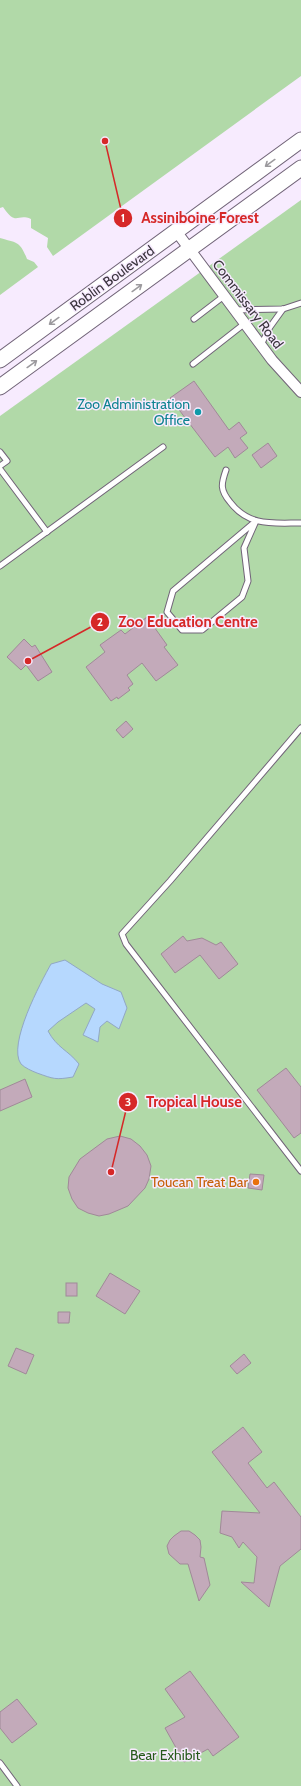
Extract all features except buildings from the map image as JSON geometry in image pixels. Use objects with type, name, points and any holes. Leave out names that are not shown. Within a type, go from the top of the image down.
[{"type":"main road","name":"Roblin Boulevard","points":[[0,360],[301,140]]},
{"type":"main road","name":"Roblin Boulevard","points":[[0,387],[301,168]]},
{"type":"street","name":"Commissary Road","points":[[176,231],[244,324],[283,374],[301,392]]},
{"type":"lane","points":[[194,319],[224,296]]},
{"type":"lane","points":[[234,310],[283,308],[301,303]]},
{"type":"lane","points":[[261,345],[270,327],[283,308]]},
{"type":"lane","points":[[193,364],[244,324]]},
{"type":"lane","points":[[0,566],[163,447]]},
{"type":"lane","points":[[0,452],[7,461],[0,467],[47,532]]},
{"type":"lane","points":[[226,470],[221,485],[223,492],[236,510],[245,517],[256,521],[269,523],[301,523]]},
{"type":"lane","points":[[256,521],[244,548],[248,581],[242,597],[202,630],[182,630],[167,612],[173,591],[256,521]]},
{"type":"lane","points":[[301,728],[170,881],[122,934],[126,944],[301,1171]]},
{"type":"lane","points":[[0,1763],[17,1786]]},
{"type":"green space","points":[[0,0],[301,0],[301,76],[53,256],[47,247],[48,238],[31,228],[31,219],[22,217],[14,218],[3,207],[0,208]]},
{"type":"green space","name":"Bear Exhibit","points":[[301,200],[301,1786],[0,1786],[0,416]]},
{"type":"green space","points":[[0,238],[20,246],[27,259],[34,262],[38,267],[0,295]]},
{"type":"water","points":[[65,960],[102,984],[121,992],[127,1008],[119,1029],[107,1021],[100,1027],[98,1042],[83,1035],[95,1009],[86,1003],[58,1022],[48,1031],[51,1037],[79,1064],[73,1077],[58,1079],[37,1073],[21,1064],[18,1055],[18,1043],[33,999],[51,964]]},
{"type":"place","name":"Assiniboine Forest","points":[[105,141]]},
{"type":"place","name":"Zoo Administration Office","points":[[198,412]]},
{"type":"place","name":"Zoo Education Centre","points":[[28,661]]},
{"type":"place","name":"Tropical House","points":[[111,1172]]},
{"type":"place","name":"Toucan Treat Bar","points":[[256,1182]]}]
